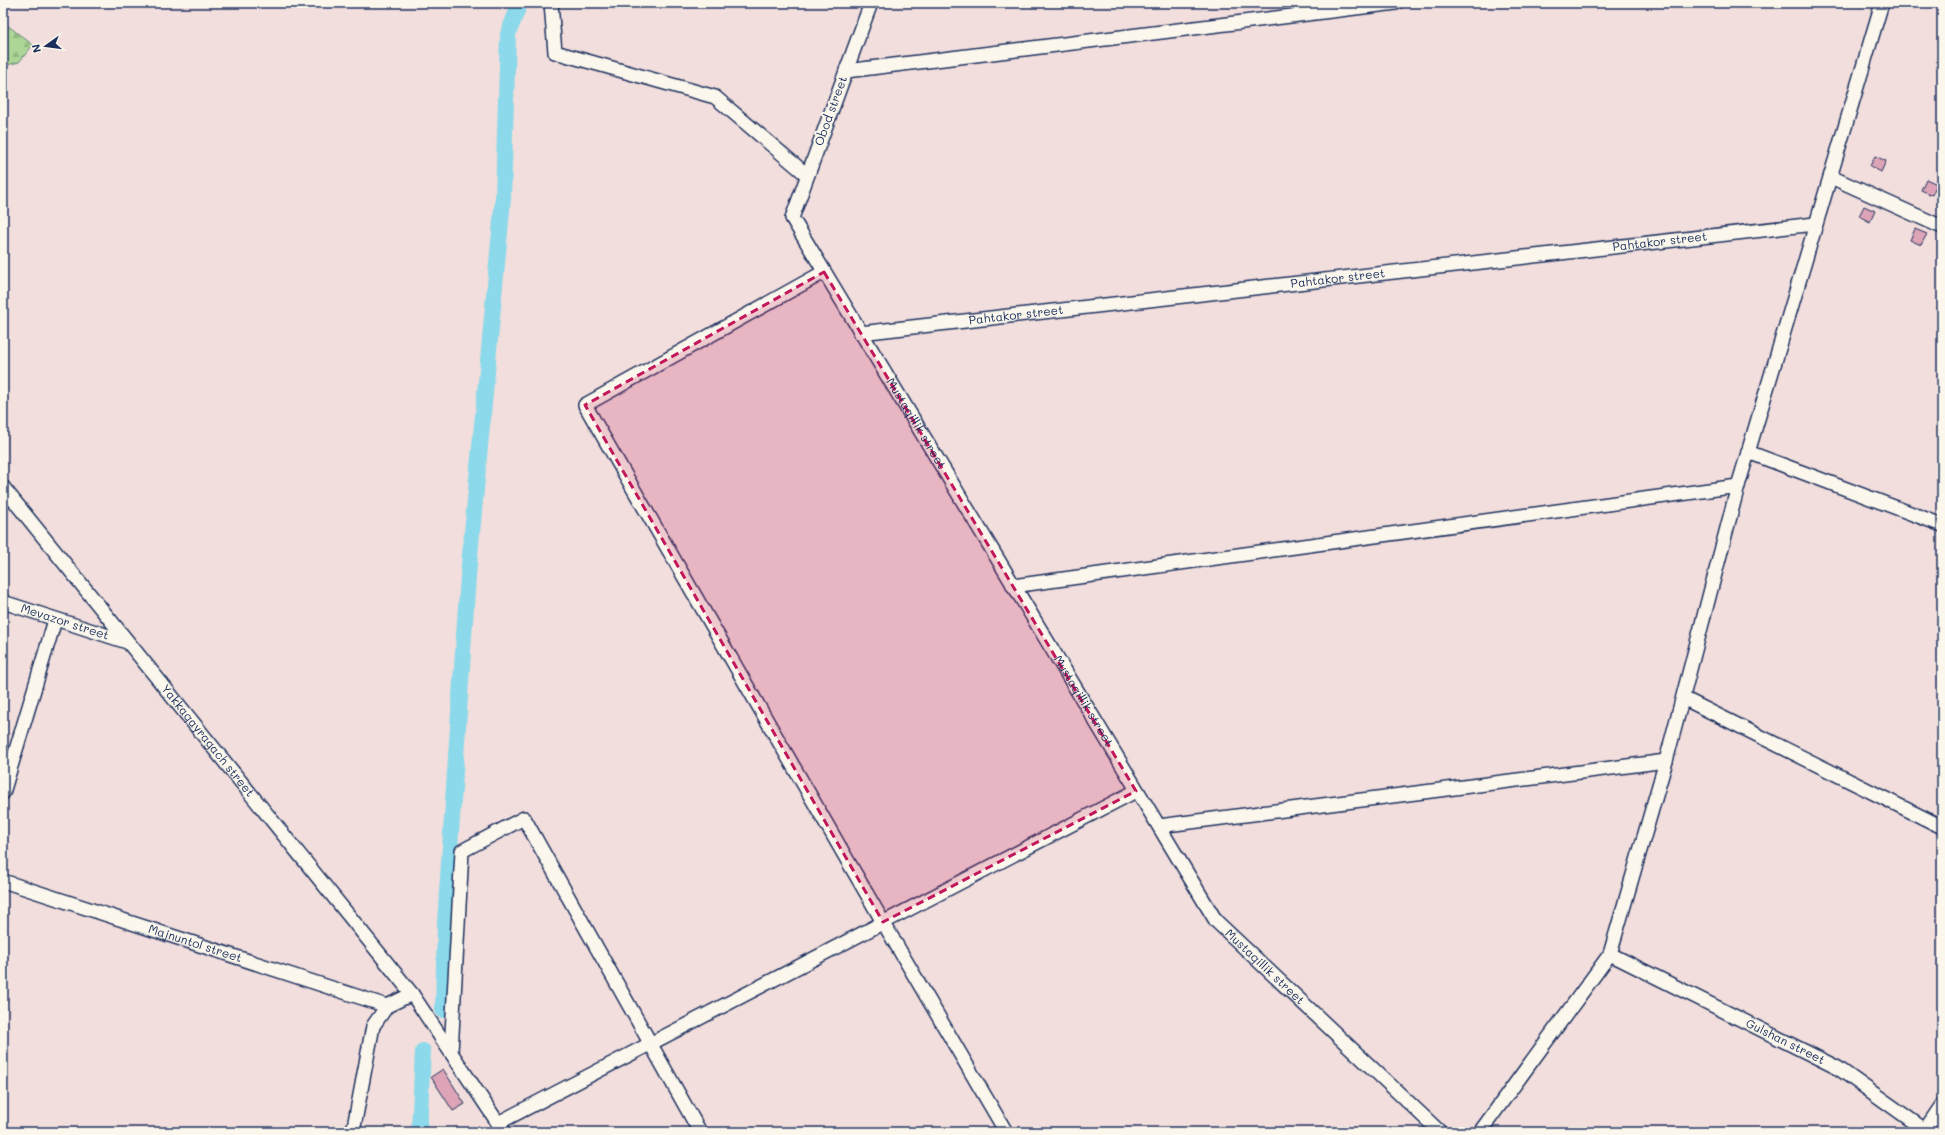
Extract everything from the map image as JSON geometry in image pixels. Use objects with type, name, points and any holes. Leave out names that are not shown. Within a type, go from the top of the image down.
[{"type":"street","points":[[551,3],[555,52],[715,98],[807,175]]},
{"type":"street","name":"Obod street","points":[[792,218],[871,3]]},
{"type":"street","points":[[846,71],[1396,3]]},
{"type":"street","points":[[1480,1132],[1610,954],[1666,761],[1738,486],[1882,3]]},
{"type":"street","points":[[1831,178],[1942,227]]},
{"type":"street","name":"Mustaqillik street","points":[[792,218],[1136,791],[1216,921],[1440,1132]]},
{"type":"street","name":"Pahtakor street","points":[[860,333],[1815,224]]},
{"type":"street","points":[[824,272],[585,405],[883,922],[1006,1132]]},
{"type":"street","points":[[1748,452],[1942,525]]},
{"type":"street","points":[[1013,586],[1738,486]]},
{"type":"street","name":"Yakkaqayragach street","points":[[3,487],[412,994],[501,1128]]},
{"type":"street","name":"Mevazor street","points":[[3,602],[127,642]]},
{"type":"street","points":[[3,793],[55,620]]},
{"type":"street","points":[[1682,698],[1942,827]]},
{"type":"street","points":[[1158,826],[1666,761]]},
{"type":"street","points":[[501,1128],[651,1044],[1136,791]]},
{"type":"street","points":[[451,1052],[462,851],[524,818],[700,1132]]},
{"type":"street","name":"Majnuntol street","points":[[3,881],[387,1006]]},
{"type":"street","name":"Gulshan street","points":[[1610,954],[1838,1068],[1925,1130],[1942,1105]]},
{"type":"street","points":[[353,1132],[373,1026],[387,1006],[412,994]]},
{"type":"highlighted area","points":[[824,272],[1136,791],[883,922],[585,405]]},
{"type":"green space","points":[[3,22],[33,45],[19,62],[3,66]]},
{"type":"building","points":[[1875,156],[1886,161],[1881,172],[1870,166]]},
{"type":"building","points":[[1926,179],[1937,184],[1932,195],[1921,190]]},
{"type":"building","points":[[1864,206],[1875,211],[1870,222],[1859,216]]},
{"type":"building","points":[[1915,229],[1927,234],[1921,245],[1910,240]]},
{"type":"building","points":[[443,1069],[465,1104],[453,1111],[431,1077]]},
{"type":"waterway","points":[[443,1010],[445,923],[468,576],[503,199],[508,34],[520,3]]},
{"type":"waterway","points":[[419,1132],[423,1051]]}]
